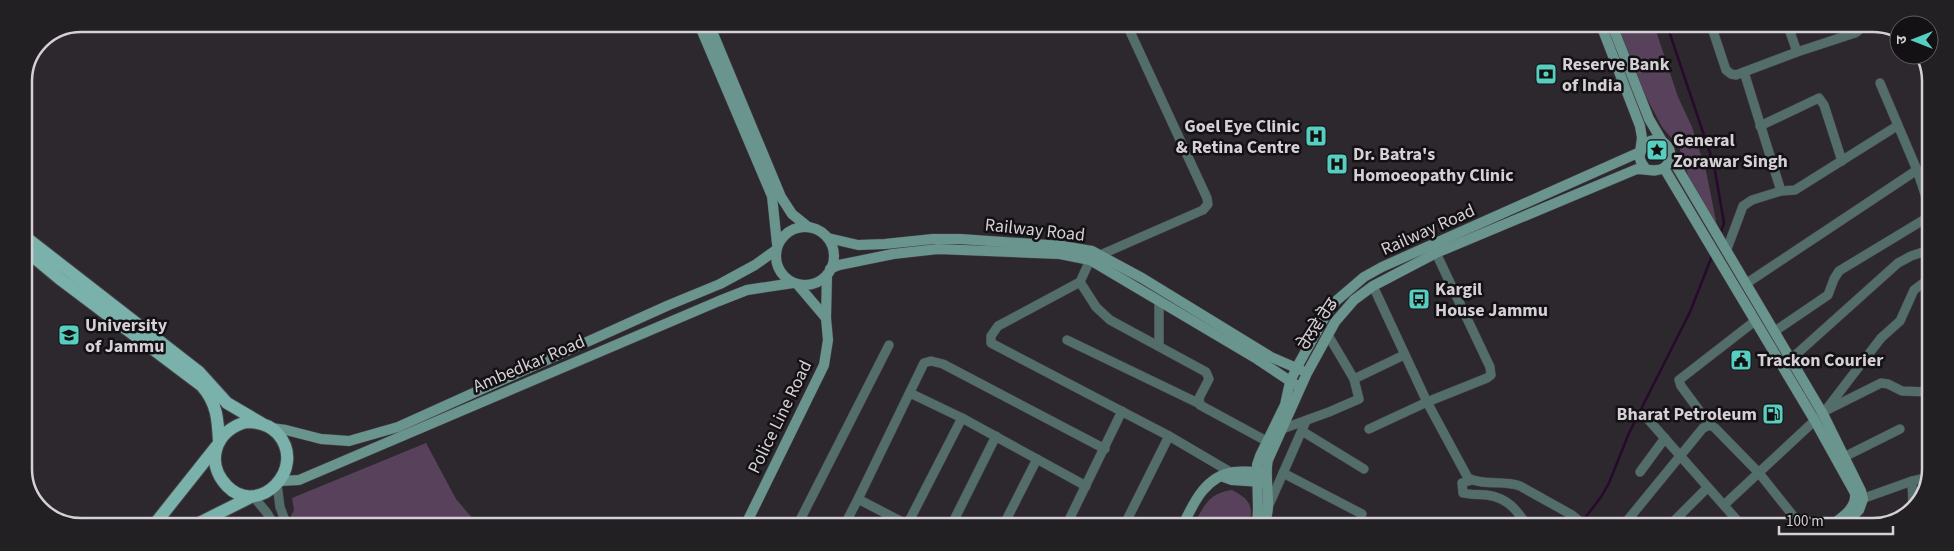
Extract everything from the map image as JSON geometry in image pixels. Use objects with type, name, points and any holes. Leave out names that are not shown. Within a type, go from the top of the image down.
[{"type":"main road","points":[[701,32],[772,196],[776,262],[781,274],[795,284],[826,318]]},
{"type":"main road","points":[[712,32],[781,197],[792,214],[807,226],[817,229],[828,238],[833,248],[834,261],[829,272]]},
{"type":"main road","points":[[1604,32],[1640,126],[1642,138],[1641,162],[1646,169],[1653,171],[1664,168],[1671,157]]},
{"type":"main road","points":[[1615,32],[1650,119],[1662,141],[1668,146],[1671,157],[1824,412],[1860,500]]},
{"type":"main road","points":[[1640,152],[1649,140],[1662,141]]},
{"type":"main road","name":"Railway Road","points":[[1263,518],[1260,456],[1271,443],[1296,367],[1336,301],[1364,277],[1382,267],[1640,152]]},
{"type":"main road","points":[[1664,168],[1860,500]]},
{"type":"main road","name":"ਰੇਲਵੇ ਰੋਡ","points":[[1271,443],[1282,429],[1307,372],[1335,322],[1354,300],[1373,286],[1436,253],[1628,172],[1646,169]]},
{"type":"main road","points":[[160,518],[229,430],[237,425],[247,422],[321,439],[349,441],[398,427],[669,305],[720,284],[755,265],[776,247],[788,231],[807,226]]},
{"type":"main road","name":"Railway Road","points":[[828,238],[858,245],[933,239],[960,239],[1083,249],[1100,255],[1142,278],[1271,356],[1307,372]]},
{"type":"main road","points":[[32,243],[199,372],[228,403],[266,425],[283,442],[287,455],[287,468],[278,482],[265,492],[211,518]]},
{"type":"main road","points":[[795,284],[817,283],[839,265],[893,254],[938,249],[1060,254],[1090,260],[1257,358],[1300,387]]},
{"type":"main road","points":[[32,256],[202,386],[209,394],[216,408],[218,444],[216,462],[222,481],[236,493],[252,497]]},
{"type":"main road","name":"Police Line Road","points":[[749,518],[824,365],[828,340],[826,318],[829,272]]},
{"type":"main road","name":"Ambedkar Road","points":[[278,482],[299,480],[747,290],[795,284]]},
{"type":"main road","points":[[1186,518],[1198,495],[1211,482],[1221,476],[1232,472],[1261,477]]},
{"type":"main road","points":[[1221,476],[1232,480],[1261,477]]},
{"type":"main road","points":[[1261,477],[1268,508],[1265,518]]},
{"type":"main road","points":[[1848,518],[1860,500]]},
{"type":"main road","points":[[1844,518],[1851,514]]},
{"type":"street","points":[[1100,255],[1203,210],[1208,204],[1207,198],[1130,32]]},
{"type":"street","points":[[1713,32],[1726,70],[1731,74],[1744,72],[1856,32]]},
{"type":"street","points":[[1790,32],[1797,52]]},
{"type":"street","points":[[1744,72],[1781,191]]},
{"type":"street","points":[[1880,83],[1921,183]]},
{"type":"street","points":[[1760,126],[1819,98],[1824,105],[1842,161]]},
{"type":"street","points":[[1725,247],[1743,206],[1752,200],[1781,191],[1795,190],[1897,126]]},
{"type":"street","points":[[1747,283],[1917,170]]},
{"type":"street","points":[[1774,331],[1828,295],[1835,276],[1839,271],[1921,221]]},
{"type":"street","points":[[1369,429],[1427,402],[1492,376],[1476,336],[1436,253]]},
{"type":"street","points":[[1791,359],[1898,263],[1921,253]]},
{"type":"street","points":[[1090,260],[1080,282],[998,326],[993,332],[990,341],[994,346],[1122,410],[1232,472]]},
{"type":"street","points":[[1080,282],[1096,308],[1104,315],[1209,374],[1209,379],[1198,403]]},
{"type":"street","points":[[1724,505],[1824,412],[1881,338],[1900,321],[1914,290],[1922,285]]},
{"type":"street","points":[[1373,286],[1427,402],[1462,470],[1472,480]]},
{"type":"street","points":[[1159,301],[1160,346]]},
{"type":"street","points":[[1755,320],[1679,380],[1681,386],[1710,425],[1759,473],[1795,518]]},
{"type":"street","points":[[1282,429],[1358,400],[1360,395],[1354,379],[1328,335]]},
{"type":"street","points":[[1067,340],[1198,403],[1271,443]]},
{"type":"street","points":[[801,518],[889,345]]},
{"type":"street","points":[[1354,379],[1404,355]]},
{"type":"street","points":[[848,518],[924,363],[936,362],[1105,449]]},
{"type":"street","points":[[1824,412],[1881,383],[1888,384],[1902,391],[1922,392]]},
{"type":"street","points":[[910,393],[962,418],[1086,486]]},
{"type":"street","points":[[1070,518],[1105,449],[1122,410]]},
{"type":"street","points":[[1646,417],[1735,518]]},
{"type":"street","points":[[912,518],[962,418]]},
{"type":"street","points":[[1268,508],[1306,421]]},
{"type":"street","points":[[1629,518],[1703,428],[1710,425]]},
{"type":"street","points":[[1844,457],[1900,429]]},
{"type":"street","points":[[1302,431],[1364,469]]},
{"type":"street","points":[[955,518],[996,436]]},
{"type":"street","points":[[1128,518],[1170,436]]},
{"type":"street","points":[[1640,472],[1665,438]]},
{"type":"street","points":[[1007,518],[1037,459]]},
{"type":"street","points":[[1283,473],[1362,514]]},
{"type":"street","points":[[1860,500],[1921,479]]},
{"type":"street","points":[[1522,518],[1507,502],[1487,495],[1465,494],[1462,488],[1464,481],[1472,480],[1520,486],[1573,518]]},
{"type":"street","points":[[1912,481],[1913,497]]},
{"type":"street","points":[[278,482],[280,507],[284,518]]},
{"type":"street","points":[[1677,518],[1707,488]]},
{"type":"street","points":[[252,497],[270,518]]},
{"type":"street","points":[[858,500],[893,518]]},
{"type":"street","points":[[1851,514],[1854,518]]},
{"type":"shaded area","points":[[1619,32],[1656,32],[1678,97],[1692,127],[1706,171],[1718,231],[1691,184],[1679,147],[1662,127],[1642,89]]},
{"type":"shaded area","points":[[426,443],[456,499],[472,518],[290,518],[294,510],[292,498]]},
{"type":"shaded area","points":[[1232,490],[1247,500],[1251,509],[1250,518],[1198,518],[1207,502],[1217,494]]},
{"type":"waterway","points":[[1669,32],[1714,165],[1724,223],[1720,234]]},
{"type":"waterway","points":[[1585,518],[1609,483],[1629,433],[1690,312],[1712,256]]},
{"type":"place","name":"Reserve Bank of India","points":[[1546,74]]},
{"type":"place","name":"Goel Eye Clinic & Retina Centre","points":[[1316,136]]},
{"type":"place","name":"General Zorawar Singh","points":[[1657,150]]},
{"type":"place","name":"Dr. Batra's Homoeopathy Clinic","points":[[1337,164]]},
{"type":"place","name":"Kargil House Jammu","points":[[1419,299]]},
{"type":"place","name":"University of Jammu","points":[[69,335]]},
{"type":"place","name":"Trackon Courier","points":[[1741,360]]},
{"type":"place","name":"Bharat Petroleum","points":[[1773,414]]}]
